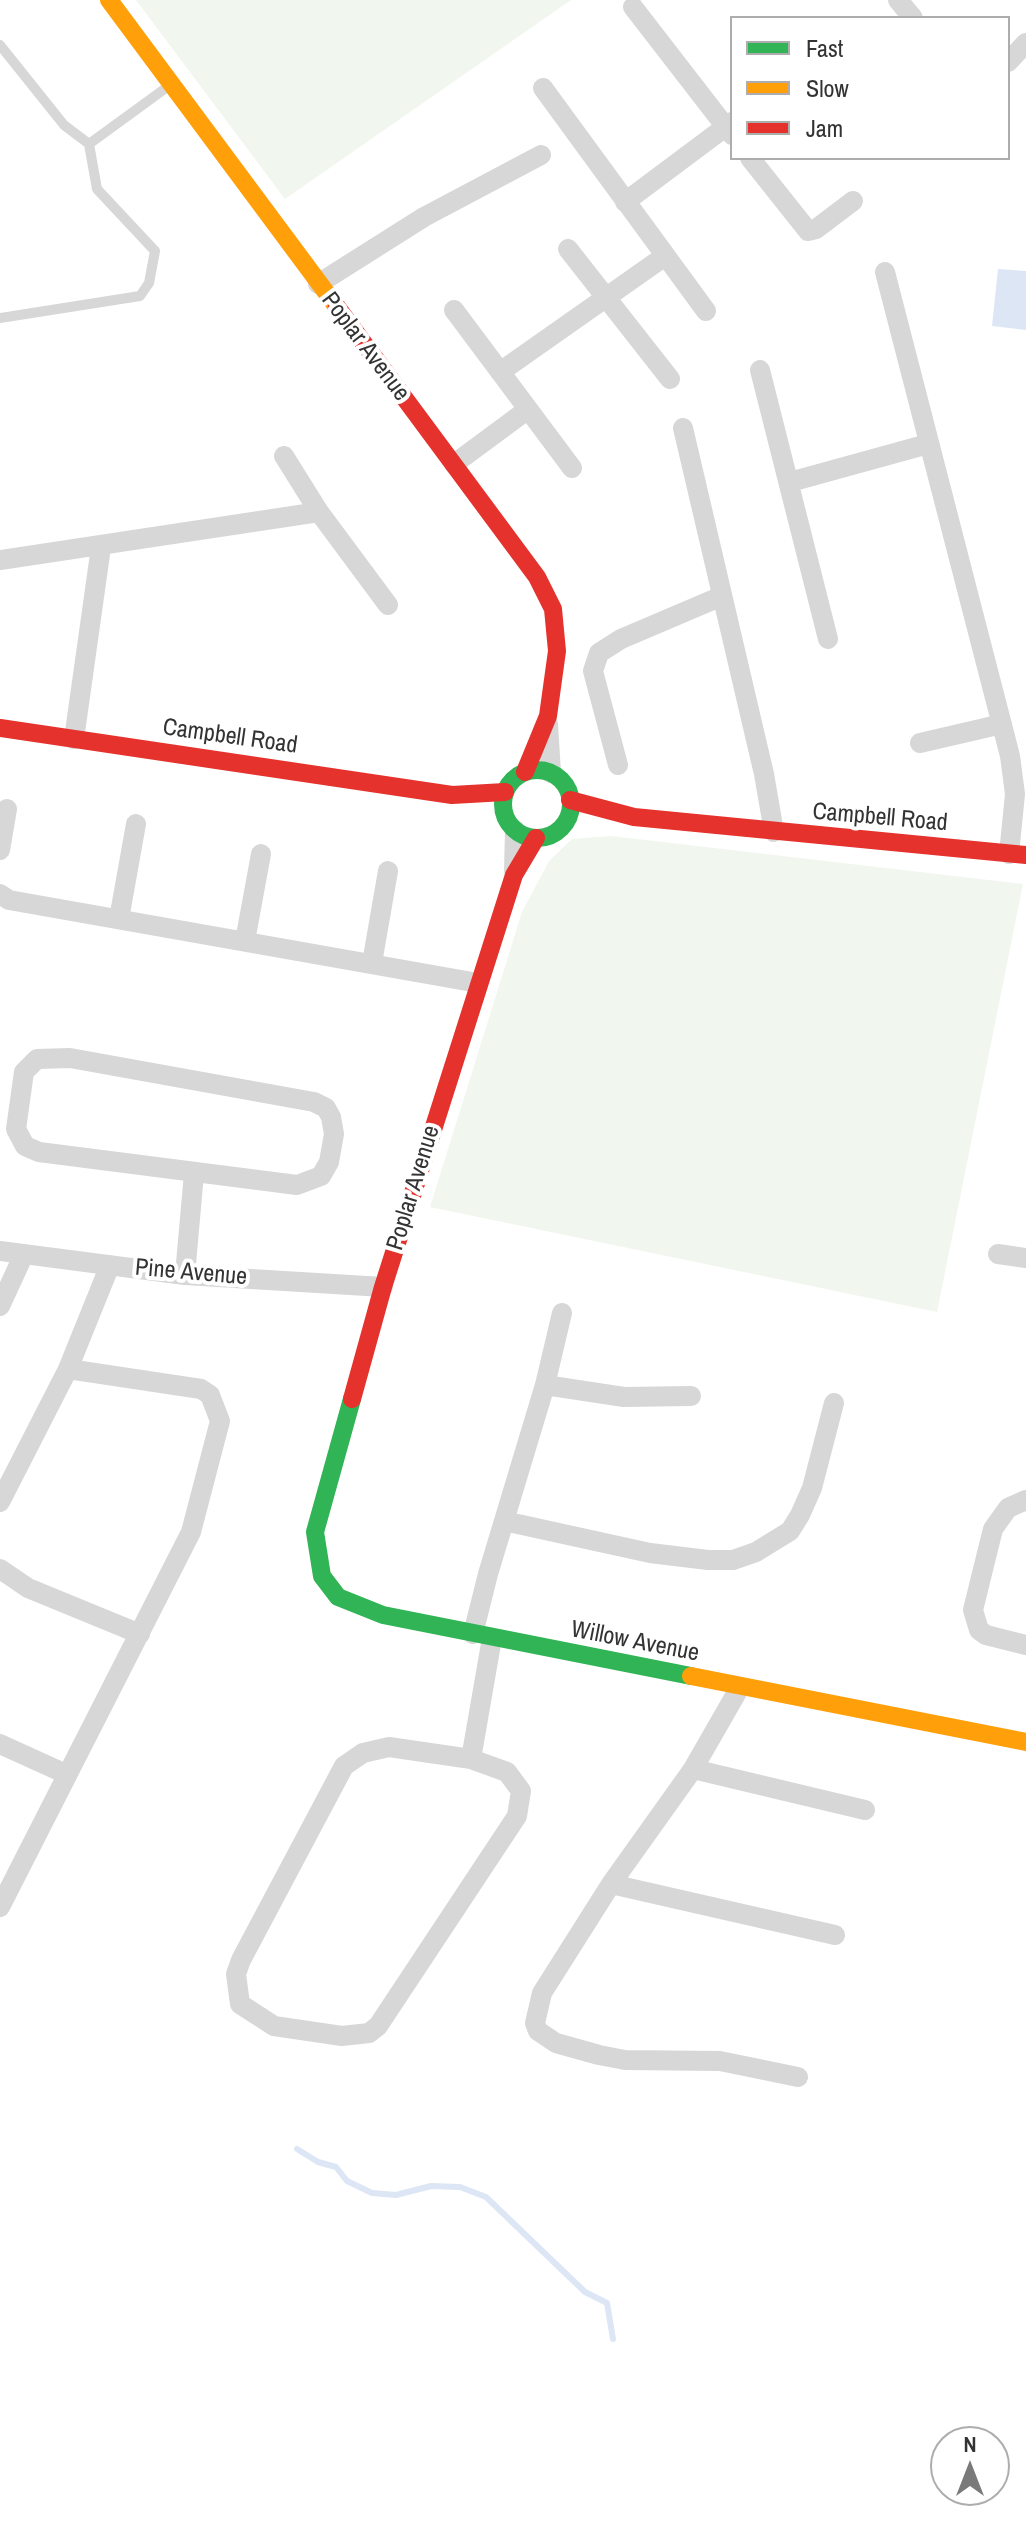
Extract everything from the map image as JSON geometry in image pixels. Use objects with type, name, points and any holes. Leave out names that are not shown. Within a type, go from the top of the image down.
[{"type":"street","name":"Poplar Avenue","points":[[109,0],[537,577],[553,609],[558,636],[548,716],[551,773]]},
{"type":"street","points":[[898,0],[911,16]]},
{"type":"street","points":[[625,202],[730,128],[633,7]]},
{"type":"street","points":[[1010,60],[1026,43]]},
{"type":"street","points":[[543,88],[706,311]]},
{"type":"street","points":[[318,284],[424,217],[541,155]]},
{"type":"street","points":[[752,160],[808,231],[816,229],[853,201]]},
{"type":"street","points":[[568,249],[670,379]]},
{"type":"street","points":[[500,372],[665,256]]},
{"type":"street","points":[[885,272],[1002,724],[1015,794],[1018,855]]},
{"type":"street","points":[[454,310],[572,468]]},
{"type":"street","points":[[760,370],[828,639]]},
{"type":"street","points":[[454,464],[527,410]]},
{"type":"street","points":[[683,428],[764,774],[774,832]]},
{"type":"street","points":[[790,482],[928,444]]},
{"type":"street","points":[[284,456],[319,512],[388,605]]},
{"type":"street","points":[[0,560],[319,512]]},
{"type":"street","points":[[74,739],[101,547]]},
{"type":"street","points":[[618,765],[593,671],[599,653],[621,639],[722,596]]},
{"type":"street","name":"Poplar Avenue","points":[[525,772],[548,716]]},
{"type":"street","points":[[920,743],[1002,724]]},
{"type":"street","name":"Campbell Road","points":[[0,728],[452,795],[505,792]]},
{"type":"street","points":[[525,772],[551,773],[565,785],[569,809],[555,833],[536,838],[509,822],[505,792],[516,777],[525,772]]},
{"type":"street","name":"Campbell Road","points":[[452,795],[509,822]]},
{"type":"street","points":[[0,850],[7,809]]},
{"type":"street","name":"Campbell Road","points":[[569,809],[1018,855]]},
{"type":"street","name":"Poplar Avenue","points":[[509,822],[514,875]]},
{"type":"street","points":[[119,919],[136,824]]},
{"type":"street","name":"Poplar Avenue","points":[[321,1504],[383,1287],[478,983],[514,875],[536,838]]},
{"type":"street","points":[[245,941],[261,854]]},
{"type":"street","points":[[372,963],[388,871]]},
{"type":"street","points":[[0,894],[9,900],[478,983]]},
{"type":"street","points":[[70,1058],[314,1102],[326,1108],[331,1117],[334,1134],[329,1162],[321,1176],[313,1182],[275,1184],[194,1173],[39,1152],[25,1146],[18,1137],[16,1117],[27,1066],[37,1059],[70,1058]]},
{"type":"street","points":[[185,1275],[194,1173]]},
{"type":"street","name":"Pine Avenue","points":[[0,1251],[185,1275],[383,1287]]},
{"type":"street","points":[[0,1306],[24,1254]]},
{"type":"street","points":[[998,1254],[1026,1258]]},
{"type":"street","points":[[0,1502],[68,1369],[110,1265]]},
{"type":"street","points":[[471,1759],[482,1636],[504,1521],[545,1385],[562,1313]]},
{"type":"street","points":[[0,1907],[191,1532],[220,1421],[210,1395],[201,1389],[68,1369]]},
{"type":"street","points":[[545,1385],[624,1397],[691,1396]]},
{"type":"street","points":[[504,1521],[606,1544],[708,1560],[733,1560],[756,1552],[790,1531],[800,1515],[812,1488],[834,1403]]},
{"type":"street","points":[[1026,1500],[1008,1508],[993,1529],[973,1610],[979,1630],[986,1635],[1026,1645]]},
{"type":"street","name":"Willow Avenue","points":[[321,1504],[315,1532],[317,1563],[329,1588],[338,1597],[383,1615],[1026,1742]]},
{"type":"street","points":[[0,1569],[28,1588],[140,1634]]},
{"type":"street","points":[[740,1687],[693,1769],[611,1884],[542,1993],[536,2011],[538,2031],[556,2043],[625,2060],[720,2061],[798,2077]]},
{"type":"street","points":[[0,1744],[66,1774]]},
{"type":"street","points":[[389,1747],[471,1759],[507,1772],[517,1781],[522,1802],[517,1816],[388,2015],[369,2033],[342,2036],[274,2026],[247,2012],[240,2004],[237,1988],[241,1960],[344,1766],[363,1753],[389,1747]]},
{"type":"street","points":[[693,1769],[865,1810]]},
{"type":"street","points":[[611,1884],[835,1935]]},
{"type":"lane","points":[[0,45],[64,125],[89,144],[97,189],[155,251],[149,283],[140,296],[0,318]]},
{"type":"lane","points":[[89,144],[171,84]]},
{"type":"shaded area","points":[[136,0],[571,0],[285,199]]},
{"type":"shaded area","points":[[998,269],[1026,271],[1026,330],[992,326]]},
{"type":"shaded area","points":[[611,836],[1023,884],[937,1312],[430,1207],[522,912],[549,861],[572,839]]},
{"type":"waterway","points":[[297,2149],[318,2162],[336,2167],[347,2181],[372,2193],[396,2195],[431,2186],[460,2187],[486,2197],[585,2292],[607,2303],[613,2339]]},
{"type":"traffic: fast","points":[[537,770],[561,780],[571,804],[561,828],[537,838],[513,828],[503,804],[513,780],[537,770]]},
{"type":"traffic: fast","points":[[352,1399],[315,1532],[322,1576],[338,1597],[383,1615],[691,1676]]},
{"type":"traffic: slow","points":[[109,0],[337,307]]},
{"type":"traffic: slow","points":[[691,1676],[1026,1742]]},
{"type":"traffic: jam","points":[[337,307],[537,577],[553,609],[557,651],[548,716],[525,772]]},
{"type":"traffic: jam","points":[[0,728],[452,795],[505,792]]},
{"type":"traffic: jam","points":[[570,800],[634,817],[1026,855]]},
{"type":"traffic: jam","points":[[352,1399],[383,1287],[514,875],[536,838]]}]
